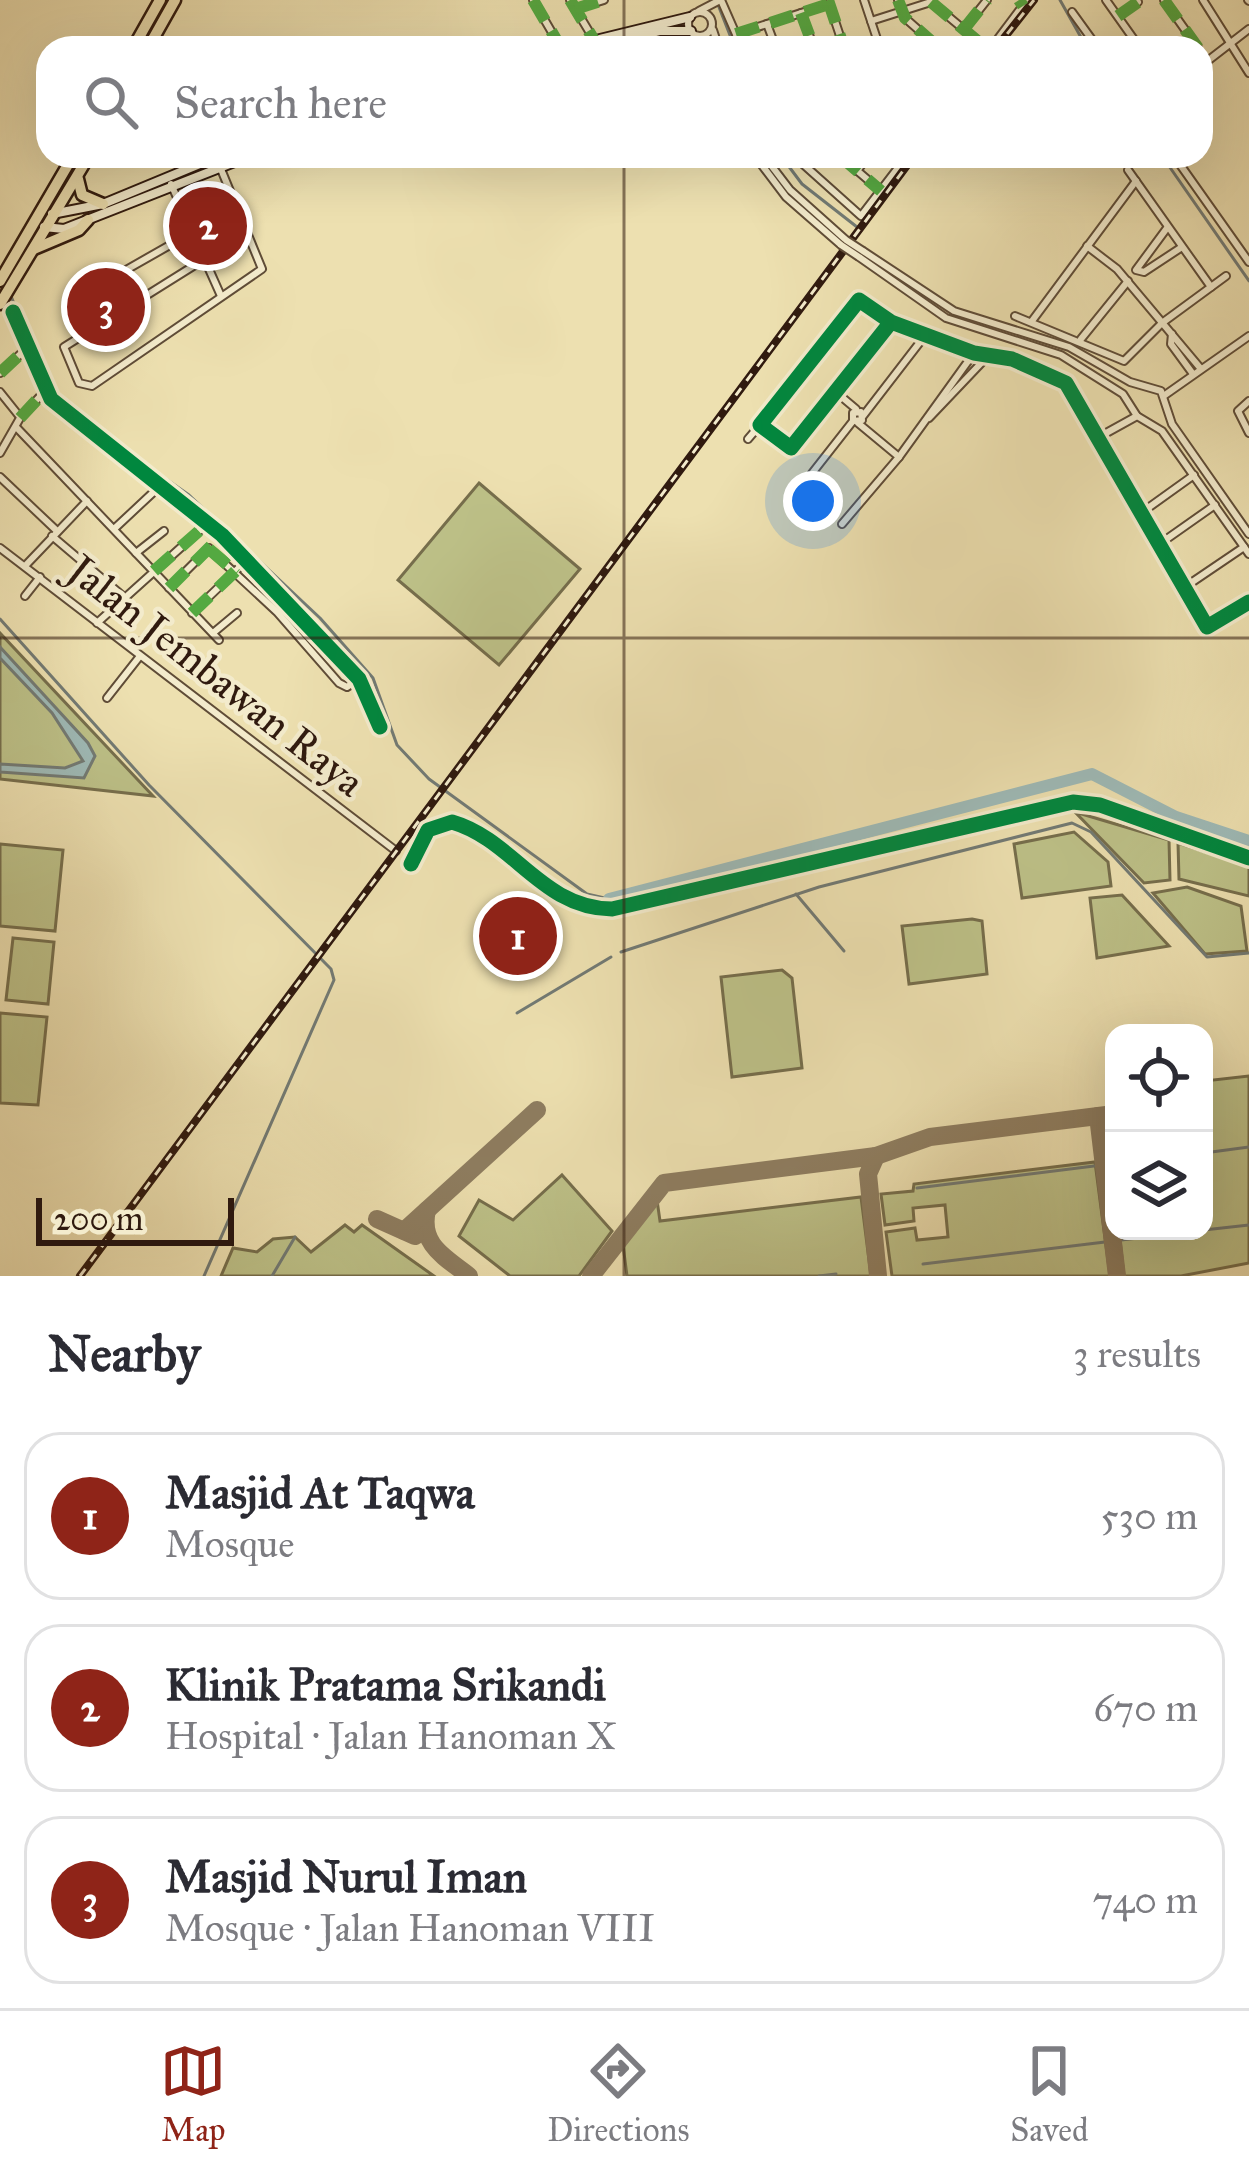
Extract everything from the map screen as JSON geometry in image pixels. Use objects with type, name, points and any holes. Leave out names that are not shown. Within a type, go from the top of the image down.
[{"type":"highway","points":[[140,36],[160,0]]},
{"type":"highway","points":[[155,36],[175,0]]},
{"type":"highway","points":[[50,213],[68,168]]},
{"type":"highway","points":[[1,303],[7,278],[81,168]]},
{"type":"highway","points":[[77,176],[82,195],[103,204]]},
{"type":"highway","points":[[34,249],[79,230],[88,220]]},
{"type":"highway","points":[[7,278],[34,249],[42,226]]},
{"type":"street","points":[[533,0],[555,36]]},
{"type":"street","points":[[569,0],[592,36]]},
{"type":"street","points":[[575,9],[604,0]]},
{"type":"street","points":[[864,0],[876,36]]},
{"type":"street","points":[[898,0],[901,10],[927,36]]},
{"type":"street","points":[[1106,0],[1132,36]]},
{"type":"street","points":[[1164,0],[1187,36]]},
{"type":"street","points":[[1203,0],[1249,73]]},
{"type":"street","points":[[871,21],[933,1],[974,36]]},
{"type":"street","points":[[1118,16],[1139,1]]},
{"type":"street","points":[[625,36],[717,2]]},
{"type":"street","points":[[715,36],[709,15],[717,2]]},
{"type":"street","points":[[717,2],[736,34],[828,2],[840,36]]},
{"type":"street","points":[[964,28],[982,2]]},
{"type":"street","points":[[997,36],[1023,2]]},
{"type":"street","points":[[1072,12],[1089,36]]},
{"type":"street","points":[[801,13],[810,36]]},
{"type":"street","points":[[694,14],[709,15]]},
{"type":"street","points":[[694,14],[696,36]]},
{"type":"street","points":[[766,24],[771,36]]},
{"type":"street","points":[[638,36],[660,31],[694,33],[712,26]]},
{"type":"street","points":[[1213,50],[1249,29]]},
{"type":"street","points":[[50,213],[103,204],[197,168]]},
{"type":"street","points":[[20,216],[61,230],[201,168]]},
{"type":"street","points":[[203,260],[63,350],[76,380],[89,386],[262,269],[221,168]]},
{"type":"street","points":[[764,168],[786,197],[946,318],[1076,362],[1133,406],[1137,416],[1151,422],[1246,550],[1181,589]]},
{"type":"street","points":[[773,168],[844,242]]},
{"type":"street","points":[[808,168],[864,215],[898,168]]},
{"type":"street","points":[[854,168],[881,191]]},
{"type":"street","points":[[1182,168],[1249,262]]},
{"type":"street","points":[[1128,170],[1210,287]]},
{"type":"street","points":[[1032,321],[1136,181]]},
{"type":"street","points":[[170,183],[221,296]]},
{"type":"street","points":[[1081,339],[1137,272],[1167,227]]},
{"type":"street","points":[[123,309],[104,282],[191,232]]},
{"type":"street","points":[[1087,246],[1127,282],[1197,371]]},
{"type":"street","points":[[1137,272],[1163,262],[1182,247]]},
{"type":"street","points":[[861,254],[954,311],[1070,347],[1145,389],[1165,395]]},
{"type":"street","points":[[1015,316],[1126,361],[1162,323],[1226,276]]},
{"type":"street","points":[[748,439],[855,301],[891,322],[974,353],[1012,359],[1066,383],[1161,543],[1181,589],[1210,629],[1249,602]]},
{"type":"street","points":[[13,312],[46,391],[98,441],[208,523],[247,560],[359,679],[380,727]]},
{"type":"street","points":[[760,424],[789,450],[891,322]]},
{"type":"street","points":[[802,486],[927,333]]},
{"type":"street","points":[[1165,395],[1249,336]]},
{"type":"street","points":[[0,373],[28,347]]},
{"type":"street","points":[[842,524],[899,457],[974,353]]},
{"type":"street","points":[[926,419],[940,411],[987,356]]},
{"type":"street","points":[[1133,406],[1145,389]]},
{"type":"street","points":[[0,452],[20,418],[46,391]]},
{"type":"street","points":[[0,392],[20,418]]},
{"type":"street","points":[[837,393],[899,457]]},
{"type":"street","points":[[1165,395],[1166,412],[1249,534]]},
{"type":"street","points":[[1249,401],[1238,411],[1249,433]]},
{"type":"street","points":[[1151,422],[1166,412]]},
{"type":"street","points":[[1099,437],[1137,416]]},
{"type":"street","points":[[17,428],[216,637],[237,614]]},
{"type":"street","points":[[1141,513],[1194,475]]},
{"type":"street","points":[[0,477],[124,597]]},
{"type":"street","points":[[114,530],[160,486]]},
{"type":"street","points":[[25,566],[87,501]]},
{"type":"street","points":[[1161,543],[1215,506]]},
{"type":"street","points":[[98,623],[208,523]]},
{"type":"street","points":[[136,553],[164,531]]},
{"type":"street","points":[[169,588],[210,547],[339,683],[347,686],[359,679]]},
{"type":"street","name":"Jalan Jembawan Raya","points":[[0,548],[396,851]]},
{"type":"street","points":[[193,613],[247,560]]},
{"type":"street","points":[[25,596],[40,577]]},
{"type":"street","points":[[106,698],[140,656]]},
{"type":"street","points":[[410,864],[428,830],[452,822],[474,831],[572,904],[612,909],[1072,802],[1100,806],[1249,858]]},
{"type":"green space","points":[[479,483],[580,569],[499,665],[398,580]]},
{"type":"green space","points":[[0,633],[153,796],[0,779]]},
{"type":"green space","points":[[1075,812],[1169,840],[1170,880],[1144,883]]},
{"type":"green space","points":[[1074,832],[1108,862],[1111,886],[1022,898],[1014,844]]},
{"type":"green space","points":[[1178,843],[1249,866],[1249,896],[1179,879]]},
{"type":"green space","points":[[0,844],[63,850],[55,931],[0,926]]},
{"type":"green space","points":[[1187,887],[1241,906],[1247,951],[1205,954],[1153,893]]},
{"type":"green space","points":[[1122,895],[1169,946],[1097,958],[1090,898]]},
{"type":"green space","points":[[982,921],[987,974],[909,984],[902,926]]},
{"type":"green space","points":[[13,938],[54,942],[48,1004],[6,1000]]},
{"type":"green space","points":[[782,970],[792,978],[802,1068],[732,1077],[721,977]]},
{"type":"green space","points":[[0,1013],[47,1017],[38,1105],[0,1103]]},
{"type":"green space","points":[[1249,1076],[1249,1263],[1181,1276],[1124,1276],[1120,1240],[1213,1240],[1213,1080]]},
{"type":"green space","points":[[1095,1162],[1110,1276],[892,1276],[886,1232],[915,1228],[917,1240],[948,1237],[945,1205],[913,1208],[914,1221],[885,1225],[881,1194],[913,1191],[914,1184]]},
{"type":"green space","points":[[562,1175],[612,1231],[579,1276],[510,1276],[459,1236],[479,1200],[513,1220]]},
{"type":"green space","points":[[861,1197],[871,1276],[627,1276],[623,1245],[657,1200],[660,1221]]},
{"type":"green space","points":[[345,1225],[354,1232],[362,1225],[434,1276],[221,1276],[233,1248],[257,1252],[273,1239],[295,1237],[311,1252]]},
{"type":"water","points":[[0,647],[88,743],[95,756],[84,778],[0,772],[0,764],[65,768],[83,761],[52,713],[0,658]]},
{"type":"waterway","points":[[1060,0],[1080,36]]},
{"type":"waterway","points":[[717,2],[730,36]]},
{"type":"waterway","points":[[790,168],[802,184],[857,227]]},
{"type":"waterway","points":[[1170,168],[1249,281]]},
{"type":"waterway","points":[[11,296],[29,342]]},
{"type":"waterway","points":[[48,384],[63,405]]},
{"type":"waterway","points":[[80,419],[189,495],[320,618],[373,678],[397,745],[429,779],[587,894],[609,899]]},
{"type":"waterway","points":[[0,619],[149,785],[331,969],[334,980],[204,1276]]},
{"type":"waterway","points":[[609,899],[1092,774],[1176,817],[1249,841]]},
{"type":"waterway","points":[[621,952],[819,887],[1072,823],[1091,832],[1207,957],[1249,953]]},
{"type":"waterway","points":[[796,894],[844,951]]},
{"type":"waterway","points":[[517,1013],[611,957]]},
{"type":"waterway","points":[[1213,1152],[1249,1147]]},
{"type":"waterway","points":[[917,1188],[1094,1166]]},
{"type":"waterway","points":[[1213,1229],[1249,1225]]},
{"type":"waterway","points":[[272,1276],[295,1237]]},
{"type":"waterway","points":[[923,1264],[1105,1242]]},
{"type":"waterway","points":[[819,1276],[836,1274]]},
{"type":"taxiway","points":[[404,1231],[537,1110]]},
{"type":"taxiway","points":[[591,1276],[664,1183],[876,1156],[930,1137],[1105,1115]]},
{"type":"taxiway","points":[[1098,1116],[1117,1276]]},
{"type":"taxiway","points":[[876,1156],[868,1174],[878,1276]]},
{"type":"taxiway","points":[[427,1210],[430,1241],[469,1276]]},
{"type":"taxiway","points":[[377,1219],[415,1236]]},
{"type":"railway","points":[[1006,36],[1034,0]]},
{"type":"railway","points":[[80,1276],[905,168]]},
{"type":"marked path","points":[[533,0],[554,36]]},
{"type":"marked path","points":[[570,0],[592,36]]},
{"type":"marked path","points":[[575,9],[604,0]]},
{"type":"marked path","points":[[828,0],[840,36]]},
{"type":"marked path","points":[[898,0],[905,18],[925,36]]},
{"type":"marked path","points":[[964,29],[987,0]]},
{"type":"marked path","points":[[1019,0],[1023,6]]},
{"type":"marked path","points":[[1164,0],[1190,36]]},
{"type":"marked path","points":[[931,2],[972,36]]},
{"type":"marked path","points":[[1118,16],[1138,2]]},
{"type":"marked path","points":[[736,34],[829,4]]},
{"type":"marked path","points":[[801,13],[810,36]]},
{"type":"marked path","points":[[854,168],[881,191]]},
{"type":"marked path","points":[[0,373],[28,347]]},
{"type":"marked path","points":[[20,418],[45,391],[43,384]]},
{"type":"marked path","points":[[154,571],[208,523]]},
{"type":"marked path","points":[[169,588],[211,546]]},
{"type":"marked path","points":[[209,549],[237,573]]},
{"type":"marked path","points":[[192,613],[244,563]]},
{"type":"cycle path","points":[[891,322],[791,448],[760,425],[859,300],[891,322],[974,353],[1012,359],[1066,383],[1207,627],[1249,602]]},
{"type":"cycle path","points":[[13,312],[51,399],[222,535],[359,679],[380,727]]},
{"type":"cycle path","points":[[411,864],[428,830],[452,822],[493,843],[566,898],[612,909],[1073,802],[1100,805],[1249,858]]},
{"type":"place","name":"Klinik Pratama Srikandi","points":[[208,226]]},
{"type":"place","name":"Masjid Nurul Iman","points":[[106,307]]},
{"type":"place","name":"Masjid At Taqwa","points":[[518,936]]}]
